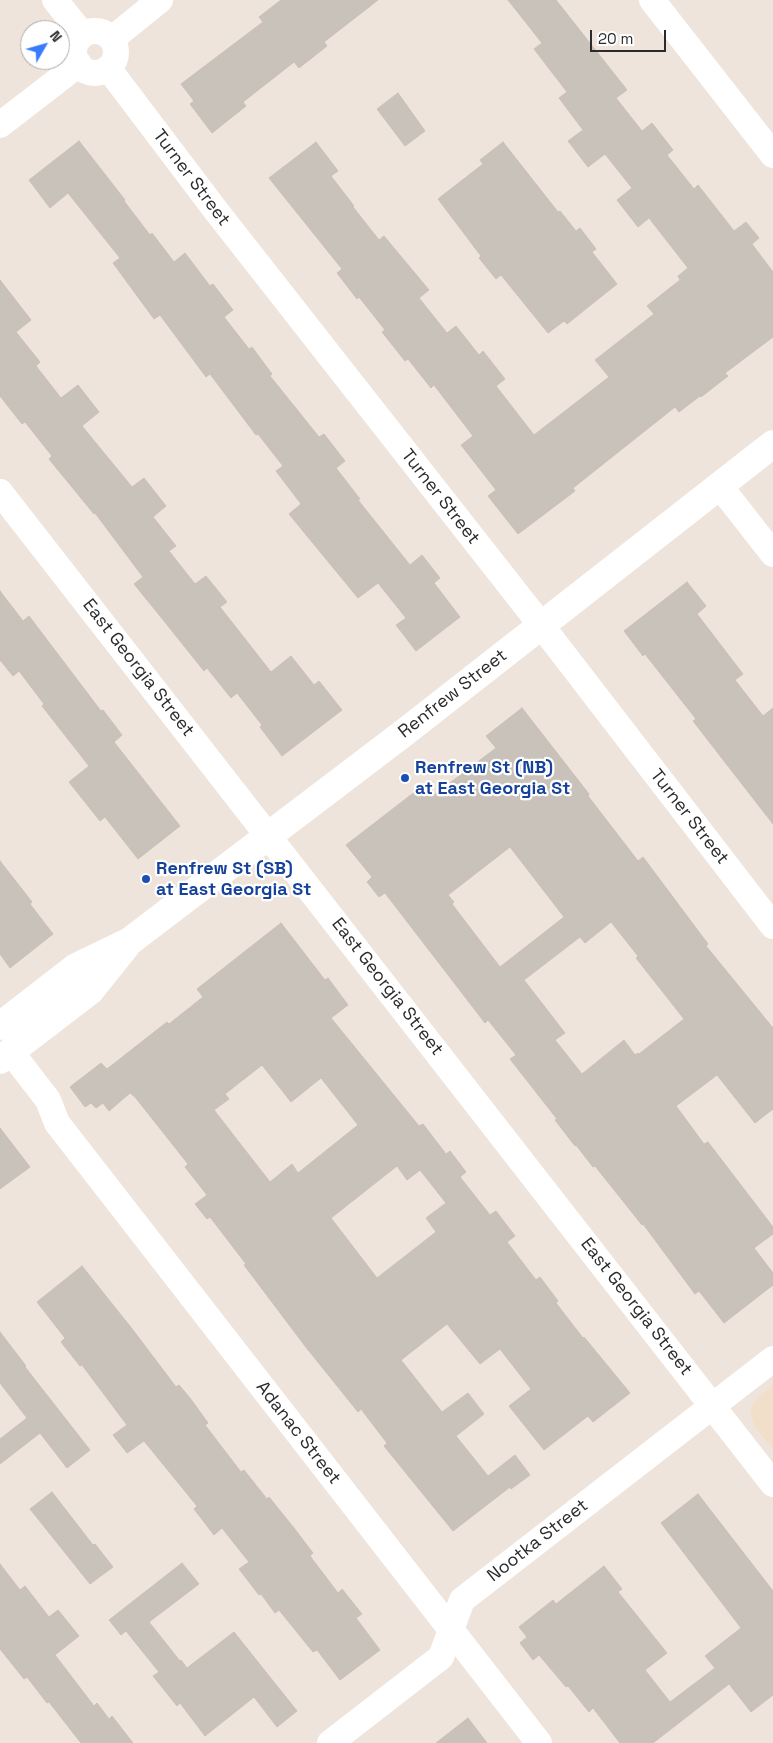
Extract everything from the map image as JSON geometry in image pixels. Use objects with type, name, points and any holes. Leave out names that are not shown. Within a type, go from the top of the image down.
[{"type":"street","points":[[55,0],[83,35]]},
{"type":"street","points":[[112,39],[160,0]]},
{"type":"street","points":[[652,0],[773,155]]},
{"type":"street","points":[[95,31],[107,34],[112,39],[116,57],[108,68],[96,73],[89,72],[79,64],[75,46],[83,35],[95,31]]},
{"type":"street","points":[[0,125],[79,64]]},
{"type":"street","name":"Turner Street","points":[[108,68],[223,219],[542,625],[773,926]]},
{"type":"street","name":"Renfrew Street","points":[[0,1026],[76,967],[130,941],[405,732],[773,444]]},
{"type":"street","points":[[720,485],[773,554]]},
{"type":"street","name":"East Georgia Street","points":[[0,492],[773,1484]]},
{"type":"street","name":"Renfrew Street","points":[[4,1058],[90,991],[130,941]]},
{"type":"street","name":"Adanac Street","points":[[4,1058],[48,1100],[57,1123],[539,1743]]},
{"type":"street","name":"Nootka Street","points":[[330,1743],[441,1657],[462,1600],[773,1359]]},
{"type":"shaded area","points":[[773,1385],[773,1449],[755,1427],[750,1411],[758,1397]]},
{"type":"building","points":[[281,0],[378,0],[324,42],[327,46],[299,68],[294,62],[243,102],[246,106],[212,133],[190,104],[194,101],[181,84],[263,22],[259,17]]},
{"type":"building","points":[[508,0],[556,0],[627,90],[616,98],[642,131],[652,123],[673,150],[667,155],[694,189],[698,185],[734,231],[746,222],[759,238],[752,244],[773,272],[773,337],[725,373],[728,376],[701,397],[679,412],[675,407],[573,488],[575,491],[518,534],[488,496],[496,490],[461,445],[473,436],[434,385],[431,388],[408,359],[405,361],[382,332],[385,330],[337,273],[342,269],[269,178],[316,142],[338,171],[331,176],[353,207],[379,240],[384,236],[429,290],[419,298],[447,333],[456,326],[479,355],[483,351],[505,379],[496,386],[534,435],[609,377],[595,360],[654,314],[647,306],[680,280],[678,276],[688,268],[649,218],[638,227],[617,200],[632,188],[605,154],[588,167],[568,141],[583,130],[559,98],[567,92],[534,49],[542,43]]},
{"type":"building","points":[[398,93],[425,131],[405,146],[377,109]]},
{"type":"building","points":[[79,141],[150,235],[152,233],[174,262],[185,253],[210,286],[213,284],[233,310],[224,317],[249,349],[252,347],[272,374],[270,376],[319,437],[324,434],[345,461],[336,468],[360,499],[358,500],[410,565],[422,555],[440,578],[434,583],[460,617],[416,651],[396,625],[406,618],[378,583],[358,598],[289,514],[301,504],[276,471],[283,466],[258,434],[256,435],[210,374],[206,377],[160,315],[154,319],[113,263],[120,258],[68,193],[50,208],[29,180]]},
{"type":"building","points":[[503,142],[558,212],[560,211],[576,231],[580,228],[596,249],[592,252],[617,284],[567,324],[564,321],[548,333],[501,275],[496,279],[438,199],[483,164],[480,160]]},
{"type":"building","points":[[0,280],[31,320],[16,332],[40,362],[36,366],[61,398],[78,385],[99,412],[82,426],[132,487],[144,478],[166,506],[153,517],[176,546],[169,551],[195,584],[206,576],[227,602],[220,607],[271,672],[291,656],[314,685],[319,681],[342,710],[282,756],[260,727],[262,725],[237,693],[231,698],[207,668],[204,671],[134,584],[143,577],[95,513],[49,459],[52,456],[25,422],[22,424],[0,396]]},
{"type":"building","points":[[687,582],[706,606],[697,614],[743,674],[735,680],[763,716],[773,708],[773,824],[693,721],[696,719],[645,654],[643,656],[624,631]]},
{"type":"building","points":[[0,591],[23,621],[29,616],[101,711],[103,710],[122,735],[114,742],[180,826],[138,859],[105,817],[100,821],[69,782],[89,766],[42,706],[44,704],[19,671],[13,676],[0,660]]},
{"type":"building","points":[[522,708],[638,861],[643,857],[708,944],[706,946],[773,1028],[773,1109],[755,1123],[717,1075],[676,1106],[704,1144],[708,1142],[773,1227],[773,1234],[754,1248],[773,1273],[773,1285],[724,1323],[699,1291],[695,1294],[643,1224],[595,1166],[593,1167],[575,1146],[555,1120],[557,1119],[510,1059],[516,1055],[488,1020],[485,1023],[385,893],[379,897],[367,882],[372,877],[346,845],[425,784],[434,795],[496,748],[486,736]],"holes":[[[510,847],[564,917],[500,967],[452,904],[454,902],[448,895]],[[611,922],[638,956],[636,958],[684,1019],[639,1054],[635,1055],[624,1040],[582,1074],[555,1040],[565,1033],[524,980],[580,937],[585,943]]]},
{"type":"building","points":[[0,861],[32,902],[30,904],[53,934],[10,968],[0,954]]},
{"type":"building","points":[[281,923],[325,980],[328,978],[348,1005],[331,1018],[419,1126],[423,1124],[446,1154],[450,1151],[466,1172],[460,1177],[490,1215],[496,1211],[515,1236],[507,1242],[536,1280],[540,1277],[558,1301],[556,1303],[583,1338],[630,1393],[593,1422],[588,1416],[544,1450],[509,1406],[531,1389],[500,1349],[480,1364],[447,1324],[401,1360],[442,1412],[468,1393],[484,1414],[456,1436],[488,1476],[515,1455],[530,1475],[511,1489],[510,1487],[453,1531],[384,1446],[387,1443],[361,1409],[358,1412],[305,1346],[210,1217],[207,1219],[195,1204],[207,1195],[185,1167],[188,1164],[135,1097],[130,1093],[109,1111],[103,1103],[96,1108],[91,1103],[85,1107],[70,1087],[101,1063],[107,1069],[167,1022],[169,1024],[203,997],[197,989]],"holes":[[[262,1065],[291,1102],[321,1078],[358,1125],[298,1173],[292,1164],[270,1182],[214,1110],[229,1099],[225,1094]],[[397,1166],[407,1180],[420,1170],[446,1203],[426,1218],[436,1232],[377,1278],[331,1218]]]},
{"type":"building","points":[[0,1128],[30,1167],[0,1189]]},
{"type":"building","points":[[82,1266],[176,1387],[179,1385],[190,1398],[208,1423],[205,1425],[241,1472],[244,1470],[267,1499],[269,1497],[294,1528],[313,1553],[310,1556],[338,1593],[342,1589],[362,1614],[356,1618],[380,1650],[340,1680],[317,1650],[313,1652],[279,1610],[275,1613],[261,1594],[259,1595],[239,1569],[249,1562],[222,1528],[214,1535],[194,1509],[197,1506],[144,1441],[127,1453],[113,1435],[127,1425],[82,1365],[80,1366],[61,1342],[65,1338],[37,1302]]},
{"type":"building","points":[[0,1332],[90,1450],[67,1468],[40,1433],[0,1464],[0,1439],[27,1418],[0,1383]]},
{"type":"building","points":[[52,1492],[93,1545],[95,1544],[113,1567],[90,1584],[30,1509]]},
{"type":"building","points":[[698,1494],[773,1591],[773,1695],[751,1712],[729,1684],[653,1743],[620,1743],[593,1708],[589,1712],[539,1655],[533,1660],[520,1643],[527,1637],[519,1627],[553,1600],[556,1604],[604,1566],[622,1589],[618,1592],[667,1653],[645,1670],[670,1702],[715,1668],[705,1656],[741,1628],[661,1523]]},
{"type":"building","points":[[182,1563],[199,1584],[149,1622],[187,1668],[234,1632],[297,1711],[277,1727],[254,1697],[205,1736],[180,1703],[177,1706],[153,1676],[159,1672],[126,1631],[121,1635],[109,1620]]},
{"type":"building","points":[[0,1564],[20,1590],[25,1586],[49,1617],[58,1610],[79,1636],[55,1655],[94,1706],[97,1703],[109,1719],[112,1716],[133,1743],[81,1743],[49,1702],[47,1703],[27,1677],[24,1679],[0,1649]]},
{"type":"building","points":[[468,1718],[487,1743],[436,1743]]},
{"type":"place","name":"Renfrew St (NB) at East Georgia St","points":[[405,778]]},
{"type":"place","name":"Renfrew St (SB) at East Georgia St","points":[[146,879]]}]
